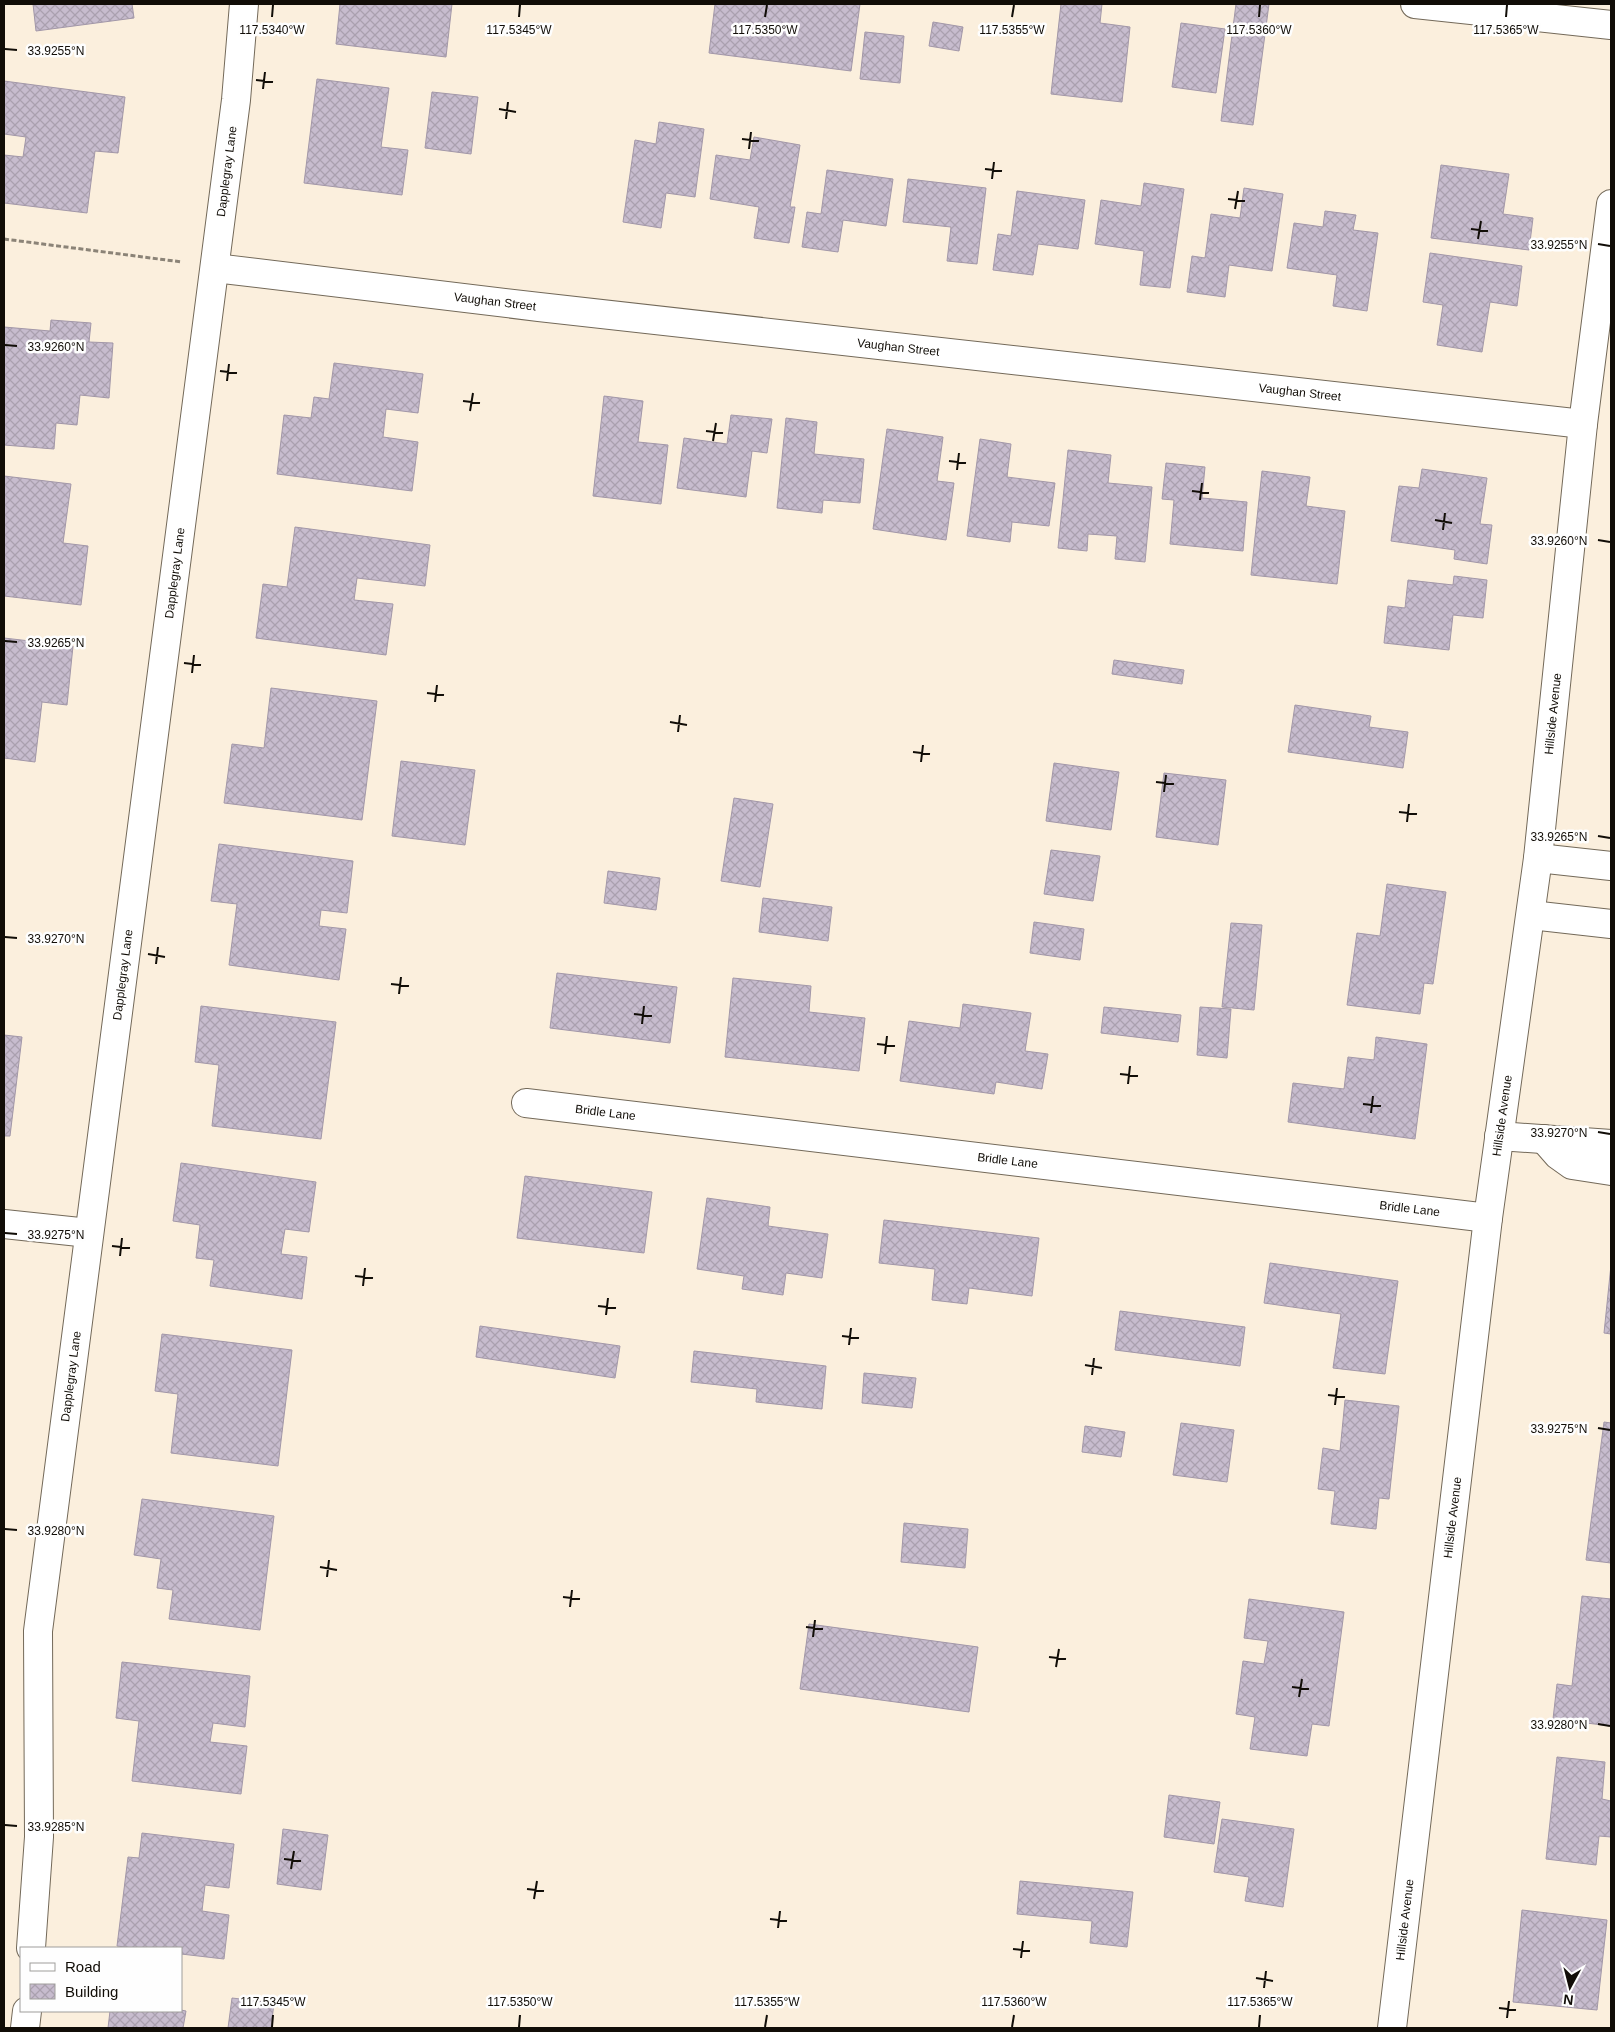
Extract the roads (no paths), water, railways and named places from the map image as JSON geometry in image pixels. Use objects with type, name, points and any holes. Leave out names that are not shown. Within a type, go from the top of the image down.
[{"type":"street","name":"Dapplegray Lane","points":[[31,1947],[39,1837],[38,1631],[236,100],[244,4]]},
{"type":"street","points":[[1415,4],[1611,25]]},
{"type":"street","name":"Hillside Avenue","points":[[1392,2028],[1488,1218],[1538,858],[1582,424],[1611,204]]},
{"type":"street","name":"Vaughan Street","points":[[214,268],[539,307],[1582,424]]},
{"type":"street","points":[[1538,858],[1611,866]]},
{"type":"street","points":[[1531,915],[1611,924]]},
{"type":"street","name":"Bridle Lane","points":[[526,1103],[1488,1218]]},
{"type":"street","points":[[1499,1136],[1611,1144]]},
{"type":"street","points":[[1544,1139],[1558,1155],[1572,1165],[1611,1171]]},
{"type":"street","points":[[4,1224],[89,1233]]},
{"type":"street","points":[[25,2028],[27,2012]]}]
